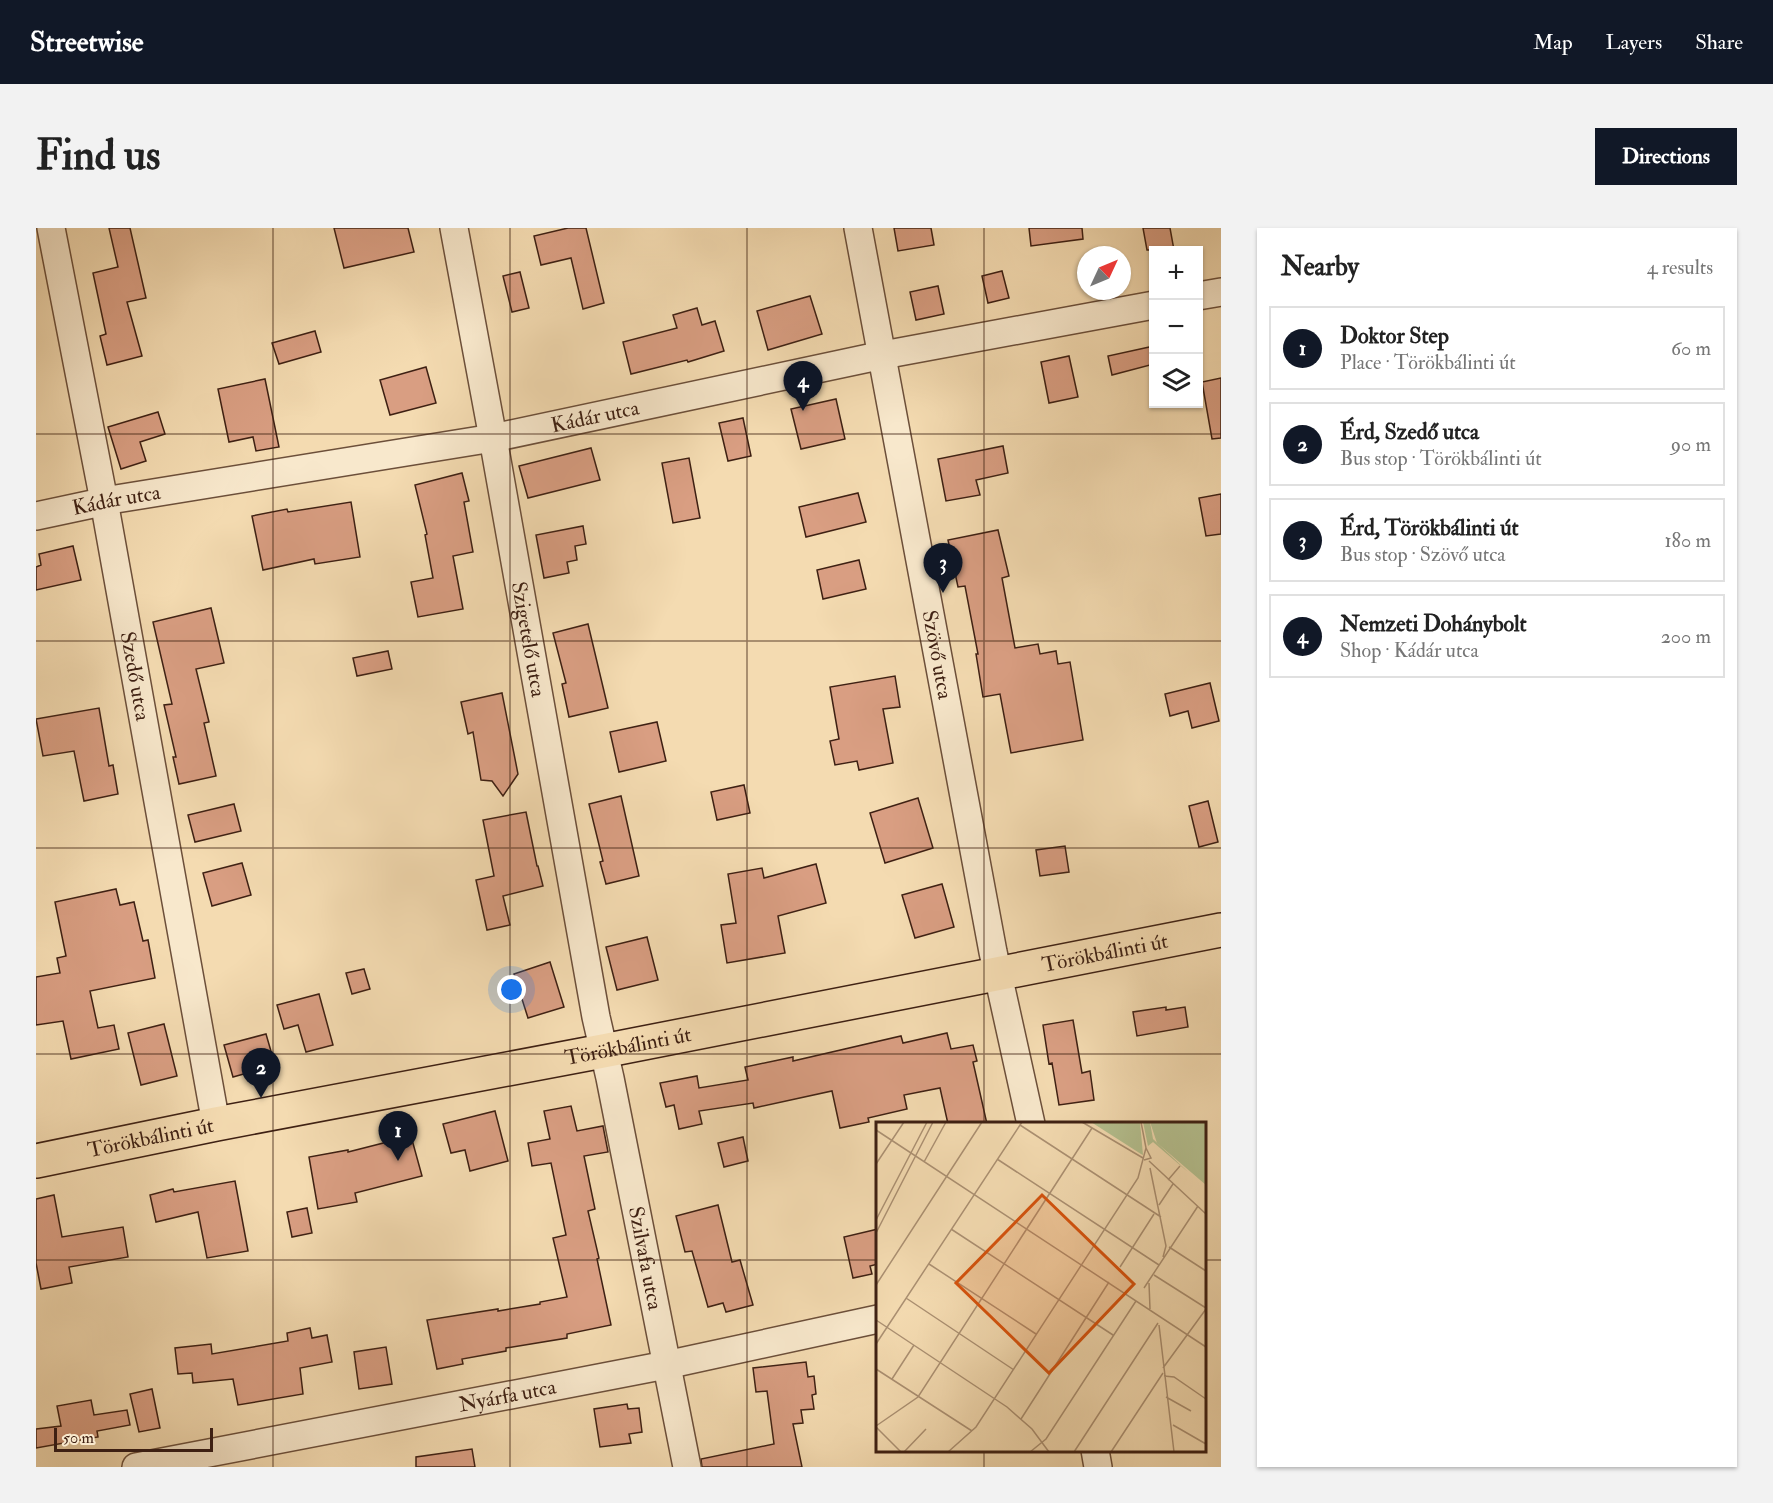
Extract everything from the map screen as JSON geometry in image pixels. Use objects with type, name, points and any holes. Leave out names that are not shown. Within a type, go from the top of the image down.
[{"type":"main road","name":"Törökbálinti út","points":[[36,1161],[216,1124],[1221,930]]},
{"type":"street","name":"Szedő utca","points":[[51,228],[104,501],[216,1124]]},
{"type":"street","name":"Szigetelő utca","points":[[454,228],[603,1051]]},
{"type":"street","name":"Szövő utca","points":[[858,228],[998,974],[1030,1122]]},
{"type":"street","points":[[1203,295],[1221,292]]},
{"type":"street","name":"Kádár utca","points":[[36,516],[104,501],[493,438],[883,355],[1149,306]]},
{"type":"street","name":"Szilvafa utca","points":[[603,1051],[687,1467]]},
{"type":"street","name":"Nyárfa utca","points":[[136,1467],[666,1365],[876,1319]]},
{"type":"street","points":[[1095,1452],[1098,1467]]},
{"type":"building","points":[[109,228],[130,228],[146,298],[127,302],[142,356],[107,365],[100,336],[106,334],[93,273],[118,267]]},
{"type":"building","points":[[334,228],[408,228],[414,252],[344,268]]},
{"type":"building","points":[[568,228],[586,228],[604,303],[583,309],[571,258],[541,265],[534,236]]},
{"type":"building","points":[[894,228],[931,228],[934,245],[898,251]]},
{"type":"building","points":[[1029,228],[1082,228],[1083,239],[1031,246]]},
{"type":"building","points":[[1143,228],[1170,228],[1173,246],[1149,246],[1147,250]]},
{"type":"building","points":[[1002,271],[1009,298],[988,303],[982,276]]},
{"type":"building","points":[[520,272],[529,308],[512,312],[503,276]]},
{"type":"building","points":[[938,286],[944,314],[916,320],[910,292]]},
{"type":"building","points":[[810,296],[822,334],[768,350],[757,311]]},
{"type":"building","points":[[697,308],[702,325],[715,321],[724,351],[688,362],[687,360],[631,374],[623,342],[677,328],[673,315]]},
{"type":"building","points":[[315,331],[321,352],[279,364],[272,343]]},
{"type":"building","points":[[1149,347],[1149,365],[1112,375],[1108,356]]},
{"type":"building","points":[[1069,356],[1078,397],[1049,403],[1041,362]]},
{"type":"building","points":[[426,367],[436,403],[390,415],[380,380]]},
{"type":"building","points":[[1221,378],[1221,438],[1212,439],[1203,382]]},
{"type":"building","points":[[265,379],[279,447],[256,451],[253,437],[229,442],[218,389]]},
{"type":"building","points":[[836,399],[845,439],[801,449],[791,409]]},
{"type":"building","points":[[158,412],[165,434],[140,442],[146,461],[121,469],[108,427]]},
{"type":"building","points":[[743,418],[751,456],[728,461],[719,423]]},
{"type":"building","points":[[1003,446],[1008,473],[976,480],[980,495],[946,501],[938,459]]},
{"type":"building","points":[[591,448],[600,480],[528,498],[519,466]]},
{"type":"building","points":[[689,458],[700,518],[673,523],[662,463]]},
{"type":"building","points":[[462,473],[469,501],[464,502],[473,552],[453,556],[463,609],[418,617],[411,582],[433,578],[425,535],[427,534],[415,485]]},
{"type":"building","points":[[858,493],[866,522],[806,537],[799,507]]},
{"type":"building","points":[[1221,494],[1221,534],[1206,536],[1199,498]]},
{"type":"building","points":[[351,502],[360,557],[315,564],[314,559],[263,570],[252,516],[287,509],[288,512]]},
{"type":"building","points":[[583,526],[586,544],[575,546],[577,560],[567,562],[569,573],[544,578],[536,535]]},
{"type":"building","points":[[998,530],[1009,576],[1002,578],[1015,648],[1038,644],[1040,654],[1056,651],[1058,664],[1070,662],[1083,740],[1011,753],[1000,694],[983,697],[976,654],[978,654],[965,586],[958,587],[948,540]]},
{"type":"building","points":[[73,546],[81,580],[36,590],[36,567],[41,565],[39,554]]},
{"type":"building","points":[[859,560],[866,589],[823,599],[817,570]]},
{"type":"building","points":[[211,608],[224,663],[196,669],[209,722],[204,723],[216,776],[179,784],[173,757],[176,757],[164,705],[172,704],[153,622]]},
{"type":"building","points":[[588,624],[608,708],[569,717],[562,684],[566,683],[553,633]]},
{"type":"building","points":[[388,651],[392,669],[357,676],[353,658]]},
{"type":"building","points":[[895,676],[900,707],[883,709],[893,763],[859,770],[857,761],[835,765],[830,741],[839,739],[830,687]]},
{"type":"building","points":[[1210,683],[1219,721],[1192,728],[1188,711],[1170,716],[1165,694]]},
{"type":"building","points":[[502,693],[518,774],[503,796],[492,781],[481,780],[473,732],[468,734],[461,702]]},
{"type":"building","points":[[99,708],[109,766],[113,765],[118,794],[84,801],[74,751],[43,756],[36,719]]},
{"type":"building","points":[[657,722],[666,761],[619,772],[610,732]]},
{"type":"building","points":[[744,785],[750,813],[717,820],[711,792]]},
{"type":"building","points":[[621,796],[639,876],[606,884],[600,862],[603,861],[589,804]]},
{"type":"building","points":[[918,798],[933,848],[885,863],[870,813]]},
{"type":"building","points":[[1208,801],[1218,842],[1199,847],[1189,806]]},
{"type":"building","points":[[234,804],[241,831],[195,842],[188,815]]},
{"type":"building","points":[[526,812],[543,886],[503,896],[510,925],[487,930],[476,880],[494,876],[483,820]]},
{"type":"building","points":[[1065,846],[1069,872],[1040,876],[1036,850]]},
{"type":"building","points":[[242,863],[251,895],[212,906],[203,873]]},
{"type":"building","points":[[816,864],[826,903],[778,916],[785,953],[727,963],[721,925],[736,923],[728,874],[762,868],[764,878]]},
{"type":"building","points":[[942,884],[954,927],[915,938],[902,895]]},
{"type":"building","points":[[116,889],[120,905],[134,902],[143,941],[148,940],[155,978],[90,991],[98,1028],[114,1025],[119,1049],[71,1059],[63,1021],[36,1025],[36,977],[60,973],[57,958],[66,956],[55,902]]},
{"type":"building","points":[[647,937],[658,980],[617,990],[606,947]]},
{"type":"building","points":[[550,962],[564,1007],[528,1018],[514,974]]},
{"type":"building","points":[[364,969],[370,989],[352,994],[346,973]]},
{"type":"building","points":[[319,994],[333,1045],[306,1052],[298,1025],[284,1029],[277,1005]]},
{"type":"building","points":[[1166,1007],[1166,1010],[1185,1007],[1188,1027],[1137,1036],[1133,1012]]},
{"type":"building","points":[[1073,1020],[1082,1073],[1090,1071],[1094,1100],[1059,1105],[1043,1025]]},
{"type":"building","points":[[164,1024],[177,1076],[141,1085],[128,1033]]},
{"type":"building","points":[[947,1033],[951,1049],[973,1045],[977,1061],[973,1062],[987,1122],[948,1122],[940,1088],[904,1095],[907,1109],[868,1118],[869,1122],[840,1128],[832,1091],[754,1108],[753,1103],[699,1111],[702,1124],[679,1129],[674,1105],[666,1107],[660,1083],[697,1076],[699,1088],[748,1080],[745,1067],[793,1057],[793,1061],[901,1036],[903,1043]]},
{"type":"building","points":[[266,1034],[275,1065],[233,1077],[224,1045]]},
{"type":"building","points":[[571,1106],[577,1131],[603,1126],[608,1152],[584,1156],[595,1209],[588,1211],[611,1325],[567,1334],[567,1338],[506,1348],[506,1351],[462,1359],[463,1364],[437,1369],[427,1320],[498,1309],[498,1311],[567,1297],[553,1238],[566,1235],[551,1163],[532,1166],[528,1143],[550,1139],[544,1111]]},
{"type":"building","points":[[495,1111],[508,1161],[470,1171],[465,1150],[451,1153],[443,1124]]},
{"type":"building","points":[[411,1136],[422,1176],[355,1193],[357,1202],[318,1209],[309,1157],[348,1150],[348,1152]]},
{"type":"building","points":[[743,1137],[748,1161],[724,1167],[718,1143]]},
{"type":"building","points":[[235,1181],[248,1251],[207,1258],[198,1212],[156,1222],[150,1195],[173,1189],[174,1192]]},
{"type":"building","points":[[54,1195],[62,1237],[123,1227],[128,1257],[69,1267],[72,1283],[41,1289],[36,1263],[36,1199]]},
{"type":"building","points":[[718,1205],[732,1262],[740,1260],[753,1305],[726,1312],[723,1303],[708,1307],[692,1251],[685,1252],[676,1216]]},
{"type":"building","points":[[307,1208],[312,1233],[292,1237],[287,1212]]},
{"type":"building","points":[[876,1229],[876,1264],[870,1266],[872,1274],[853,1278],[844,1237]]},
{"type":"building","points":[[310,1328],[312,1338],[327,1335],[332,1362],[300,1368],[303,1394],[238,1405],[233,1379],[193,1383],[192,1373],[178,1374],[175,1348],[211,1344],[212,1354],[288,1341],[287,1333]]},
{"type":"building","points":[[386,1347],[392,1384],[359,1389],[354,1352]]},
{"type":"building","points":[[806,1362],[808,1377],[814,1376],[816,1394],[812,1395],[814,1409],[801,1410],[803,1423],[793,1424],[802,1467],[702,1467],[701,1459],[774,1444],[767,1391],[756,1392],[753,1368]]},
{"type":"building","points":[[152,1389],[160,1428],[139,1432],[130,1394]]},
{"type":"building","points":[[91,1400],[94,1415],[127,1410],[130,1425],[97,1431],[98,1437],[36,1448],[36,1429],[61,1426],[57,1406]]},
{"type":"building","points":[[627,1404],[628,1409],[639,1408],[642,1432],[629,1434],[631,1443],[600,1447],[594,1409]]},
{"type":"building","points":[[472,1449],[475,1467],[416,1467],[416,1457]]},
{"type":"place","name":"Nemzeti Dohánybolt","points":[[803,411]]},
{"type":"place","name":"Érd, Törökbálinti út","points":[[943,593]]},
{"type":"place","name":"Érd, Szedő utca","points":[[261,1098]]},
{"type":"place","name":"Doktor Step","points":[[398,1161]]}]
